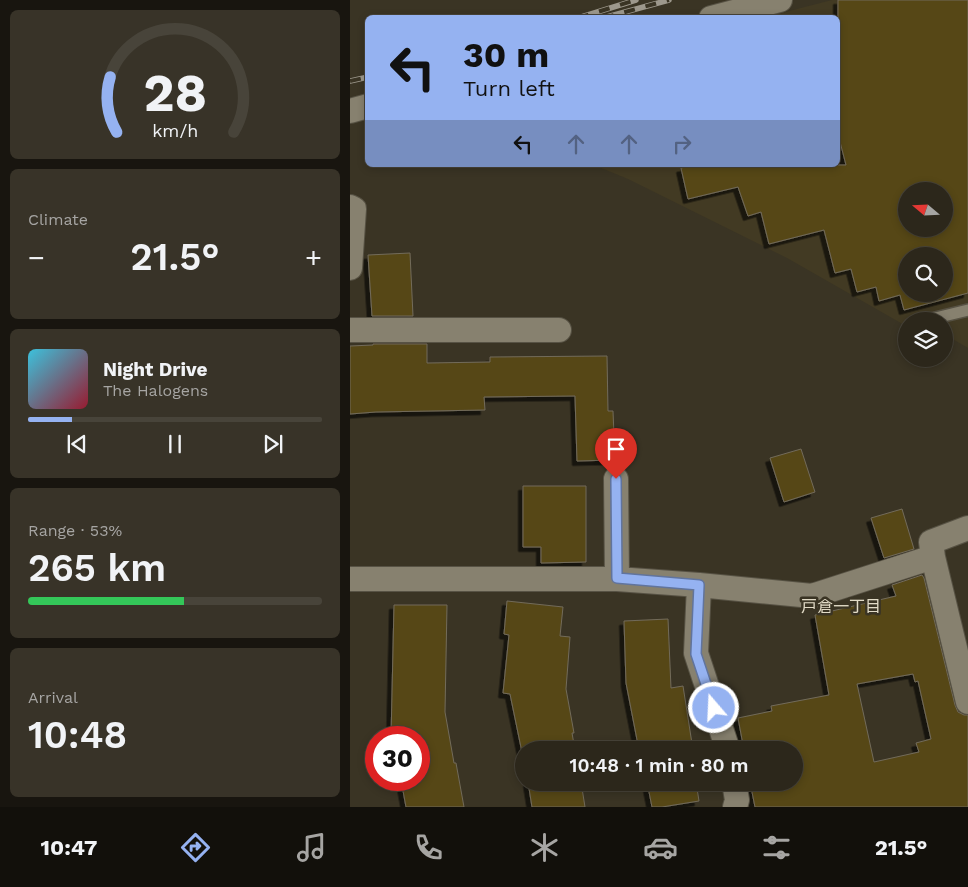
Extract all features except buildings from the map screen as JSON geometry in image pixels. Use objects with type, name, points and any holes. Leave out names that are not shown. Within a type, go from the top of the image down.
[{"type":"street","points":[[723,15],[780,0]]},
{"type":"street","points":[[350,111],[365,107]]},
{"type":"street","points":[[350,207],[354,209],[350,268]]},
{"type":"street","points":[[350,330],[559,330]]},
{"type":"street","points":[[616,479],[617,578]]},
{"type":"street","points":[[968,528],[931,542],[968,702]]},
{"type":"street","points":[[350,579],[617,578],[812,596],[933,557]]},
{"type":"street","points":[[699,585],[696,654],[725,741]]},
{"type":"street","points":[[735,807],[737,800],[736,791]]},
{"type":"lane","points":[[953,314],[968,310]]},
{"type":"shaded area","points":[[832,0],[968,0],[968,348],[953,339],[953,312],[898,312],[898,321],[787,258],[628,179],[599,167],[840,167],[840,15],[774,15]]},
{"type":"railway","points":[[588,15],[636,0]]},
{"type":"railway","points":[[614,15],[669,0]]},
{"type":"railway","points":[[350,81],[365,78]]},
{"type":"district","name":"戸倉一丁目","points":[[841,606]]},
{"type":"route","points":[[616,479],[617,578],[699,585],[696,654],[714,708]]}]
